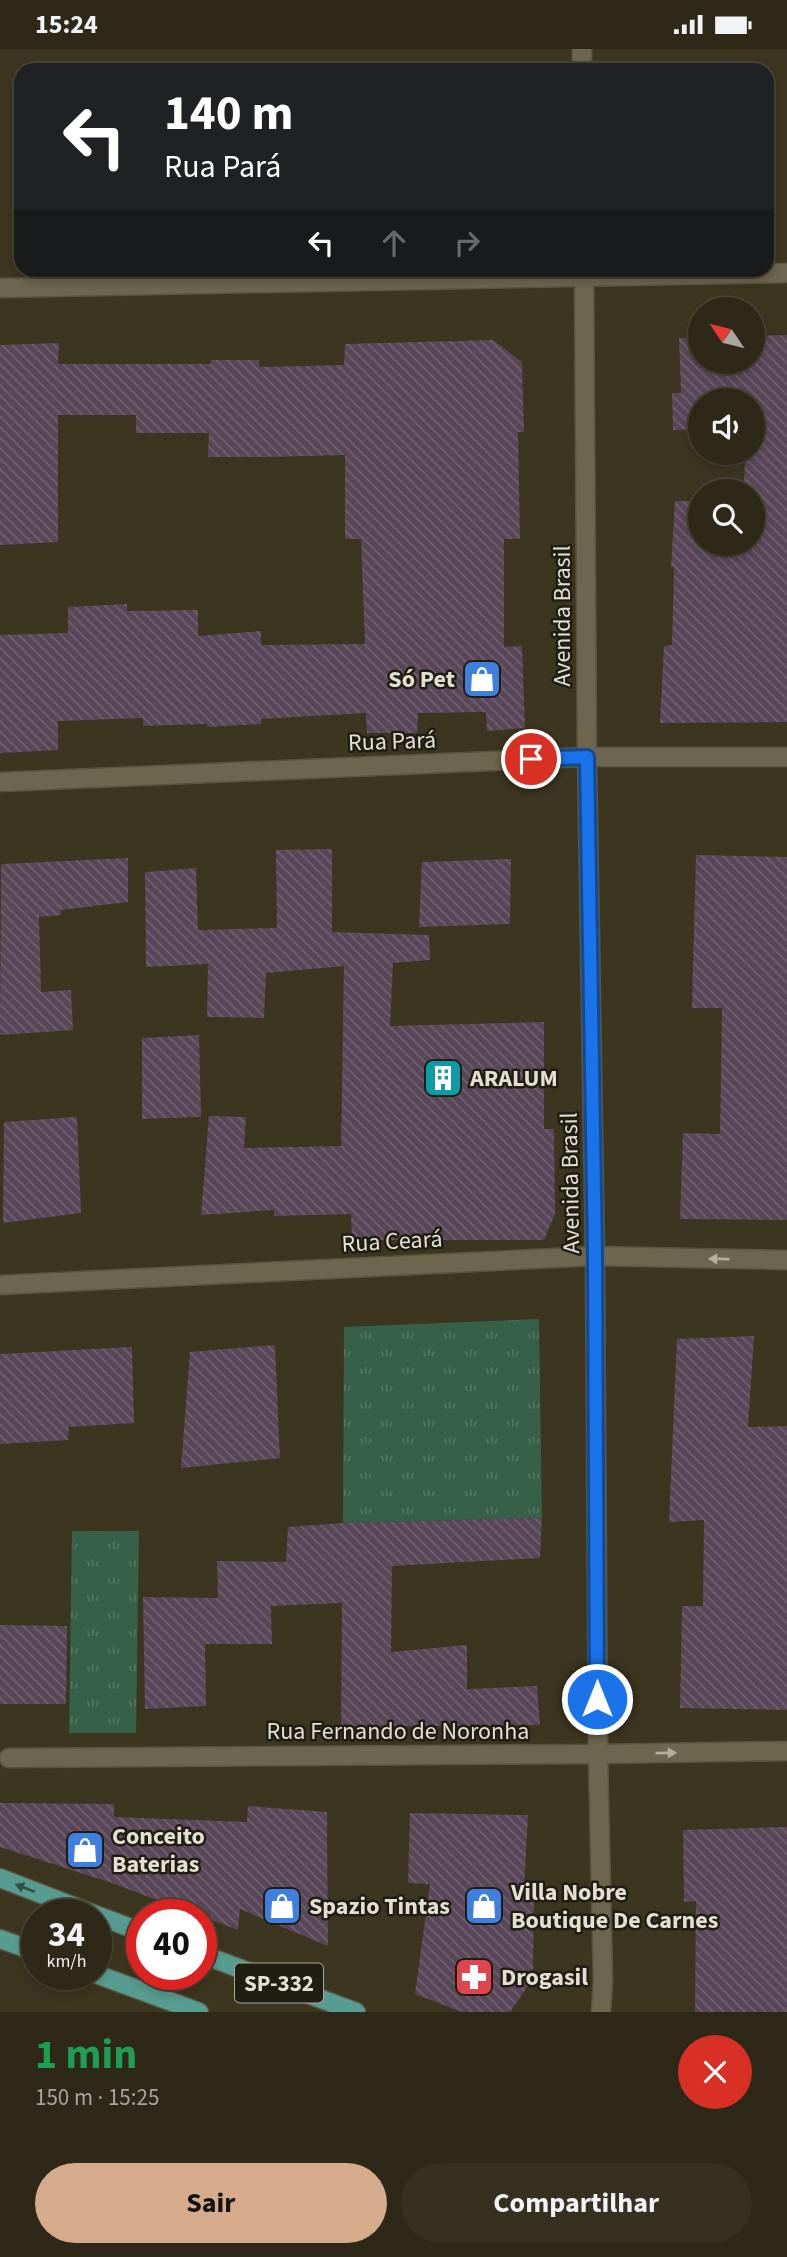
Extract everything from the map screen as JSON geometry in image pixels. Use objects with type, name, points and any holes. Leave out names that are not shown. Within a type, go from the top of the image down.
[{"type":"main road","points":[[0,1878],[54,1899]]},
{"type":"main road","points":[[0,1939],[21,1946]]},
{"type":"main road","name":"SP-332","points":[[217,1960],[356,2012]]},
{"type":"main road","points":[[112,1979],[199,2012]]},
{"type":"street","points":[[0,288],[459,277]]},
{"type":"street","name":"Avenida Brasil","points":[[584,277],[598,1754],[603,1982],[601,2012]]},
{"type":"street","name":"Rua Pará","points":[[0,782],[587,757],[787,757]]},
{"type":"street","name":"Rua Ceará","points":[[0,1285],[595,1256],[787,1260]]},
{"type":"street","name":"Rua Fernando de Noronha","points":[[9,1758],[787,1751]]},
{"type":"green space","points":[[539,1319],[542,1518],[343,1523],[344,1327]]},
{"type":"green space","points":[[72,1531],[139,1531],[136,1733],[69,1733]]},
{"type":"building","points":[[787,335],[787,722],[660,723],[664,646],[672,645],[674,567],[671,567],[675,501],[688,501],[688,556],[765,556],[765,479],[744,479],[745,465],[765,465],[765,388],[688,388],[688,429],[673,430],[672,393],[681,393],[679,338],[688,338],[688,375],[765,375],[765,336]]},
{"type":"building","points":[[493,340],[522,362],[524,432],[518,432],[520,539],[504,539],[504,647],[522,646],[525,728],[487,731],[486,712],[418,713],[417,733],[367,733],[366,713],[261,719],[261,724],[207,727],[207,724],[143,726],[143,718],[58,721],[58,750],[0,753],[0,635],[68,633],[68,607],[127,604],[127,611],[198,610],[198,636],[261,631],[261,645],[365,644],[361,539],[345,539],[345,455],[208,457],[209,433],[136,433],[136,415],[58,415],[58,542],[0,545],[0,345],[59,343],[58,364],[211,364],[211,360],[259,360],[259,367],[344,365],[345,344]]},
{"type":"building","points":[[332,849],[332,932],[429,935],[430,960],[393,963],[390,1026],[544,1022],[544,1129],[554,1129],[555,1214],[544,1240],[352,1240],[351,1214],[274,1216],[274,1210],[201,1215],[209,1116],[246,1117],[244,1148],[341,1146],[344,966],[266,973],[264,1018],[207,1017],[208,964],[146,967],[145,872],[196,868],[198,930],[277,928],[276,850]]},
{"type":"building","points":[[696,855],[787,857],[787,1220],[680,1219],[683,1133],[720,1134],[722,1008],[692,1008]]},
{"type":"building","points":[[128,858],[128,902],[61,910],[61,915],[39,917],[41,992],[71,990],[73,1030],[0,1035],[1,864]]},
{"type":"building","points":[[511,859],[510,924],[419,927],[422,862]]},
{"type":"building","points":[[199,1035],[201,1117],[142,1119],[142,1038]]},
{"type":"building","points":[[77,1117],[81,1213],[3,1223],[4,1122]]},
{"type":"building","points":[[754,1336],[748,1427],[787,1426],[787,1710],[680,1708],[682,1606],[703,1606],[704,1520],[669,1522],[677,1339]]},
{"type":"building","points":[[275,1345],[280,1458],[181,1468],[190,1352]]},
{"type":"building","points":[[132,1347],[134,1423],[69,1427],[68,1440],[0,1444],[0,1354]]},
{"type":"building","points":[[542,1518],[540,1558],[392,1566],[391,1652],[467,1645],[467,1689],[537,1686],[540,1725],[341,1727],[342,1603],[271,1606],[272,1644],[205,1644],[206,1706],[145,1709],[143,1597],[218,1598],[217,1561],[286,1562],[288,1527]]},
{"type":"building","points":[[0,1625],[67,1626],[66,1704],[0,1704]]},
{"type":"building","points":[[0,1803],[114,1804],[114,1817],[247,1822],[248,1806],[327,1812],[328,1946],[240,1909],[238,1930],[217,1922],[217,1899],[154,1899],[0,1847]]},
{"type":"building","points":[[410,1813],[528,1815],[524,1888],[534,1888],[533,1979],[510,2012],[462,2012],[415,1994],[430,1884],[408,1883]]},
{"type":"building","points":[[787,1827],[787,2012],[695,2012],[696,1901],[684,1902],[683,1830]]},
{"type":"place","name":"Só Pet","points":[[482,679]]},
{"type":"place","name":"ARALUM","points":[[443,1078]]},
{"type":"place","name":"Conceito Baterias","points":[[85,1850]]},
{"type":"place","name":"Spazio Tintas","points":[[282,1906]]},
{"type":"place","name":"Villa Nobre Boutique De Carnes","points":[[484,1906]]},
{"type":"place","name":"Drogasil","points":[[474,1977]]},
{"type":"route","points":[[531,759],[587,757],[595,1256],[597,1699]]}]
